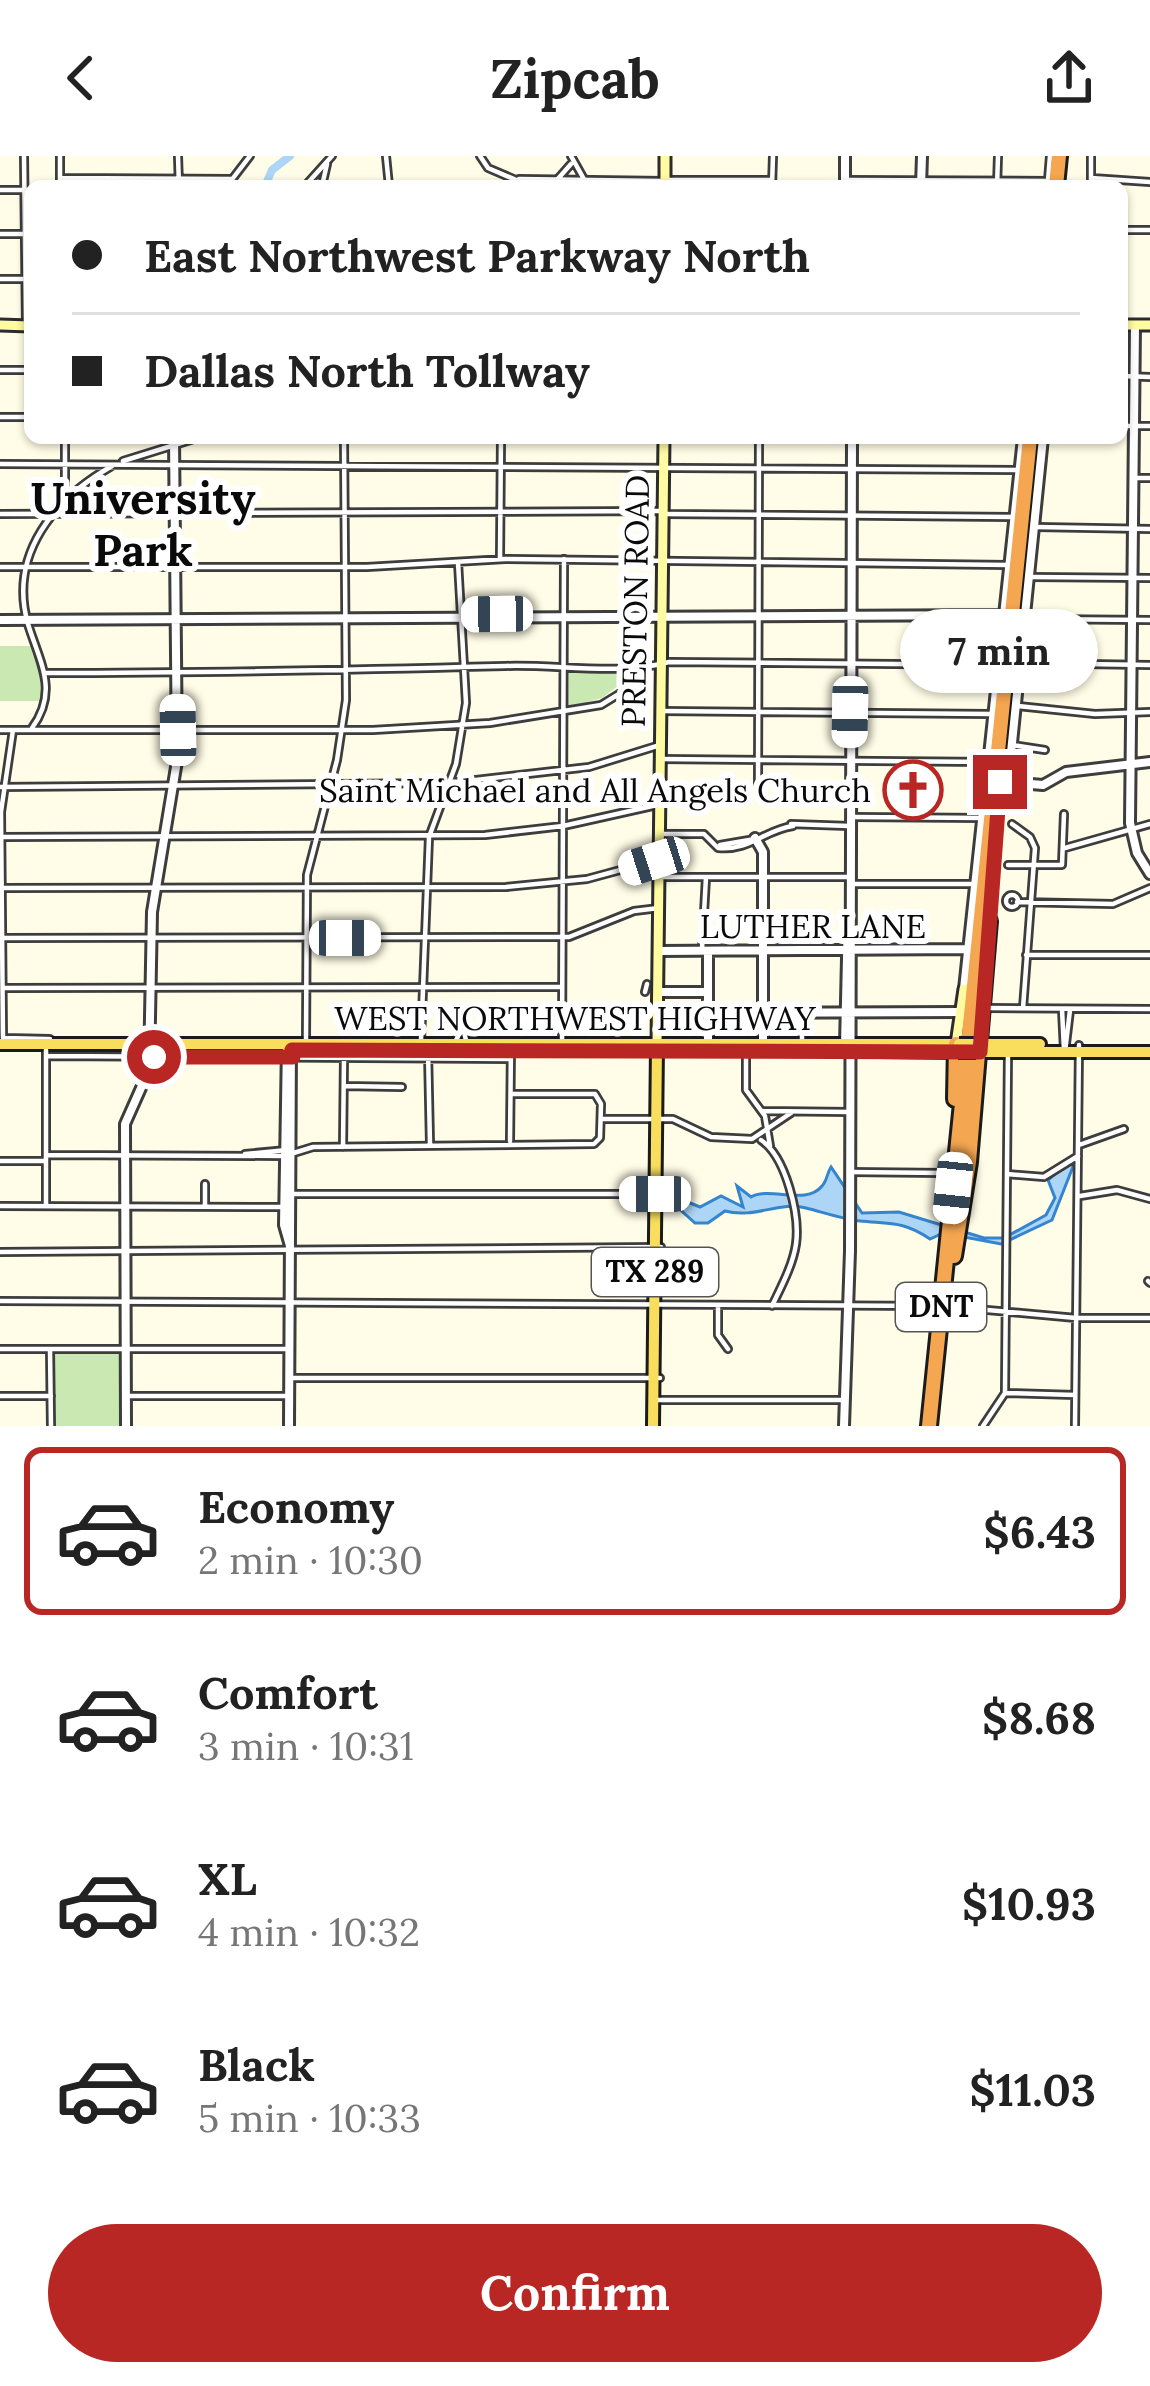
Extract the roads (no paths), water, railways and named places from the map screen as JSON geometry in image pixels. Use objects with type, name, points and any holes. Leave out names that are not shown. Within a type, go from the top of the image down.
[{"type":"highway","name":"DNT","points":[[931,1426],[1032,444]]},
{"type":"highway","name":"DNT","points":[[931,1426],[952,1267],[983,895]]},
{"type":"highway","points":[[964,989],[983,895]]},
{"type":"highway","points":[[952,1267],[979,1048],[983,895]]},
{"type":"highway","points":[[956,1044],[956,1155]]},
{"type":"main road","points":[[1128,325],[1150,325]]},
{"type":"main road","name":"PRESTON ROAD","points":[[657,1426],[664,444]]},
{"type":"main road","points":[[956,1044],[964,989]]},
{"type":"main road","name":"WEST NORTHWEST HIGHWAY","points":[[1,1044],[46,1050],[511,1051],[564,1041],[730,1052],[956,1044],[1008,1052],[1071,1048]]},
{"type":"main road","points":[[427,1049],[463,1042]]},
{"type":"main road","name":"WEST NORTHWEST HIGHWAY","points":[[289,1050],[463,1042],[511,1051]]},
{"type":"main road","points":[[730,1052],[763,1045]]},
{"type":"main road","name":"WEST NORTHWEST HIGHWAY","points":[[659,1048],[852,1048]]},
{"type":"main road","name":"WEST NORTHWEST HIGHWAY","points":[[979,1048],[1150,1048]]},
{"type":"street","points":[[214,180],[232,179],[250,156]]},
{"type":"street","points":[[480,156],[488,168],[529,180]]},
{"type":"street","points":[[310,180],[330,157]]},
{"type":"street","points":[[1135,325],[1131,829],[1150,874]]},
{"type":"street","points":[[1128,376],[1150,376]]},
{"type":"street","points":[[1128,426],[1150,426]]},
{"type":"street","points":[[65,444],[65,499]]},
{"type":"street","points":[[31,730],[46,701],[46,674],[27,620],[27,567],[50,514],[116,464],[166,444]]},
{"type":"street","points":[[126,1426],[125,1118],[146,1082],[149,938],[175,787],[178,730],[174,444]]},
{"type":"street","points":[[306,1039],[305,887],[343,730],[344,444]]},
{"type":"street","points":[[500,560],[501,444]]},
{"type":"street","points":[[758,788],[759,444]]},
{"type":"street","points":[[844,1426],[852,1048],[848,880],[852,444]]},
{"type":"street","points":[[964,989],[968,949],[983,895],[984,818],[1019,470],[1030,444]]},
{"type":"street","points":[[1033,444],[1034,527],[1009,783],[1043,785],[1066,772],[1150,762]]},
{"type":"street","points":[[0,464],[501,463],[1019,470]]},
{"type":"street","points":[[1134,478],[1150,478]]},
{"type":"street","points":[[0,514],[501,510],[1015,518]]},
{"type":"street","points":[[1034,527],[1150,529]]},
{"type":"street","points":[[0,567],[345,566],[564,559],[1010,565]]},
{"type":"street","points":[[564,559],[564,1041]]},
{"type":"street","points":[[430,1144],[426,887],[429,837],[450,783],[464,725],[458,562]]},
{"type":"street","points":[[1029,577],[1150,578]]},
{"type":"street","points":[[0,620],[1004,615]]},
{"type":"street","points":[[1024,619],[1150,620]]},
{"type":"street","points":[[46,674],[346,673],[563,665],[643,669],[662,664],[757,663],[999,665]]},
{"type":"street","points":[[1019,663],[1150,665]]},
{"type":"street","points":[[0,730],[343,730],[464,725],[563,714],[611,700],[643,669]]},
{"type":"street","points":[[1016,706],[1150,712]]},
{"type":"street","points":[[661,711],[994,714]]},
{"type":"street","points":[[13,730],[2,787],[0,837],[1,1044],[150,1048],[306,1039],[427,1049]]},
{"type":"street","points":[[2,787],[450,783],[563,771],[660,745]]},
{"type":"street","points":[[1012,745],[1045,750]]},
{"type":"street","points":[[659,759],[989,762]]},
{"type":"street","points":[[0,837],[429,837],[562,826],[660,805]]},
{"type":"street","points":[[1008,865],[1062,865],[1064,814]]},
{"type":"street","points":[[660,834],[704,834],[714,843],[746,846],[771,825],[984,818]]},
{"type":"street","points":[[1012,824],[1034,842],[1024,1008]]},
{"type":"street","points":[[1065,848],[1150,824]]},
{"type":"street","points":[[756,839],[763,877],[763,1045]]},
{"type":"street","points":[[1,888],[562,882],[659,860]]},
{"type":"street","points":[[659,877],[848,880],[983,895]]},
{"type":"street","points":[[706,877],[707,1045]]},
{"type":"street","points":[[1017,902],[1113,904],[1150,888]]},
{"type":"street","points":[[1,938],[562,937],[642,908],[659,908]]},
{"type":"street","name":"LUTHER LANE","points":[[658,951],[968,949]]},
{"type":"street","points":[[1026,955],[1150,955]]},
{"type":"street","points":[[1,988],[562,987]]},
{"type":"street","points":[[657,988],[708,992]]},
{"type":"street","points":[[986,1008],[1150,1009]]},
{"type":"street","points":[[1066,1009],[1078,1145],[1075,1426]]},
{"type":"street","points":[[708,1013],[962,1012]]},
{"type":"street","points":[[802,1013],[802,1045]]},
{"type":"street","points":[[463,1042],[602,1039]]},
{"type":"street","points":[[289,1426],[290,1247],[284,1207],[289,1050],[344,1057],[427,1049]]},
{"type":"street","points":[[46,1050],[46,1206]]},
{"type":"street","points":[[510,1144],[511,1051]]},
{"type":"street","points":[[746,1051],[746,1090],[762,1111],[794,1212],[796,1247],[772,1306]]},
{"type":"street","points":[[983,1426],[1005,1394],[1008,1052]]},
{"type":"street","points":[[343,1147],[344,1057]]},
{"type":"street","points":[[344,1086],[402,1087]]},
{"type":"street","points":[[0,1161],[430,1144],[594,1144],[601,1135],[601,1100],[595,1094],[511,1094]]},
{"type":"street","points":[[762,1111],[848,1112]]},
{"type":"street","points":[[758,1138],[791,1113]]},
{"type":"street","points":[[601,1119],[684,1122],[711,1137],[758,1138],[770,1146]]},
{"type":"street","points":[[1078,1145],[1124,1129]]},
{"type":"street","points":[[287,1152],[293,1194],[288,1231]]},
{"type":"street","points":[[1007,1174],[1044,1177],[1078,1156]]},
{"type":"street","points":[[850,1172],[945,1173]]},
{"type":"street","points":[[206,1184],[206,1207]]},
{"type":"street","points":[[1077,1196],[1117,1190],[1150,1199]]},
{"type":"street","points":[[293,1194],[658,1194]]},
{"type":"street","points":[[0,1206],[284,1207]]},
{"type":"street","points":[[0,1252],[658,1246]]},
{"type":"street","points":[[0,1301],[931,1306]]},
{"type":"street","points":[[718,1306],[718,1335],[728,1349]]},
{"type":"street","points":[[954,1307],[1076,1318],[1150,1318]]},
{"type":"street","points":[[50,1348],[51,1426]]},
{"type":"street","points":[[0,1349],[290,1348]]},
{"type":"street","points":[[289,1378],[657,1378]]},
{"type":"street","points":[[1005,1394],[1075,1395]]},
{"type":"street","points":[[0,1396],[51,1396]]},
{"type":"street","points":[[125,1396],[289,1396]]},
{"type":"street","points":[[657,1400],[844,1400]]},
{"type":"water","points":[[1078,1154],[1052,1220],[1001,1244],[943,1233],[930,1239],[904,1226],[796,1206],[725,1211],[708,1223],[695,1223],[676,1206],[663,1203],[663,1192],[700,1207],[721,1196],[743,1207],[737,1186],[751,1197],[807,1195],[822,1186],[831,1167],[862,1213],[899,1212],[984,1238],[1004,1238],[1046,1215],[1055,1198],[1048,1180]]},
{"type":"waterway","points":[[268,180],[272,170],[290,156]]},
{"type":"place","name":"Saint Michael and All Angels Church","points":[[913,790]]},
{"type":"district","name":"University Park","points":[[143,524]]}]
